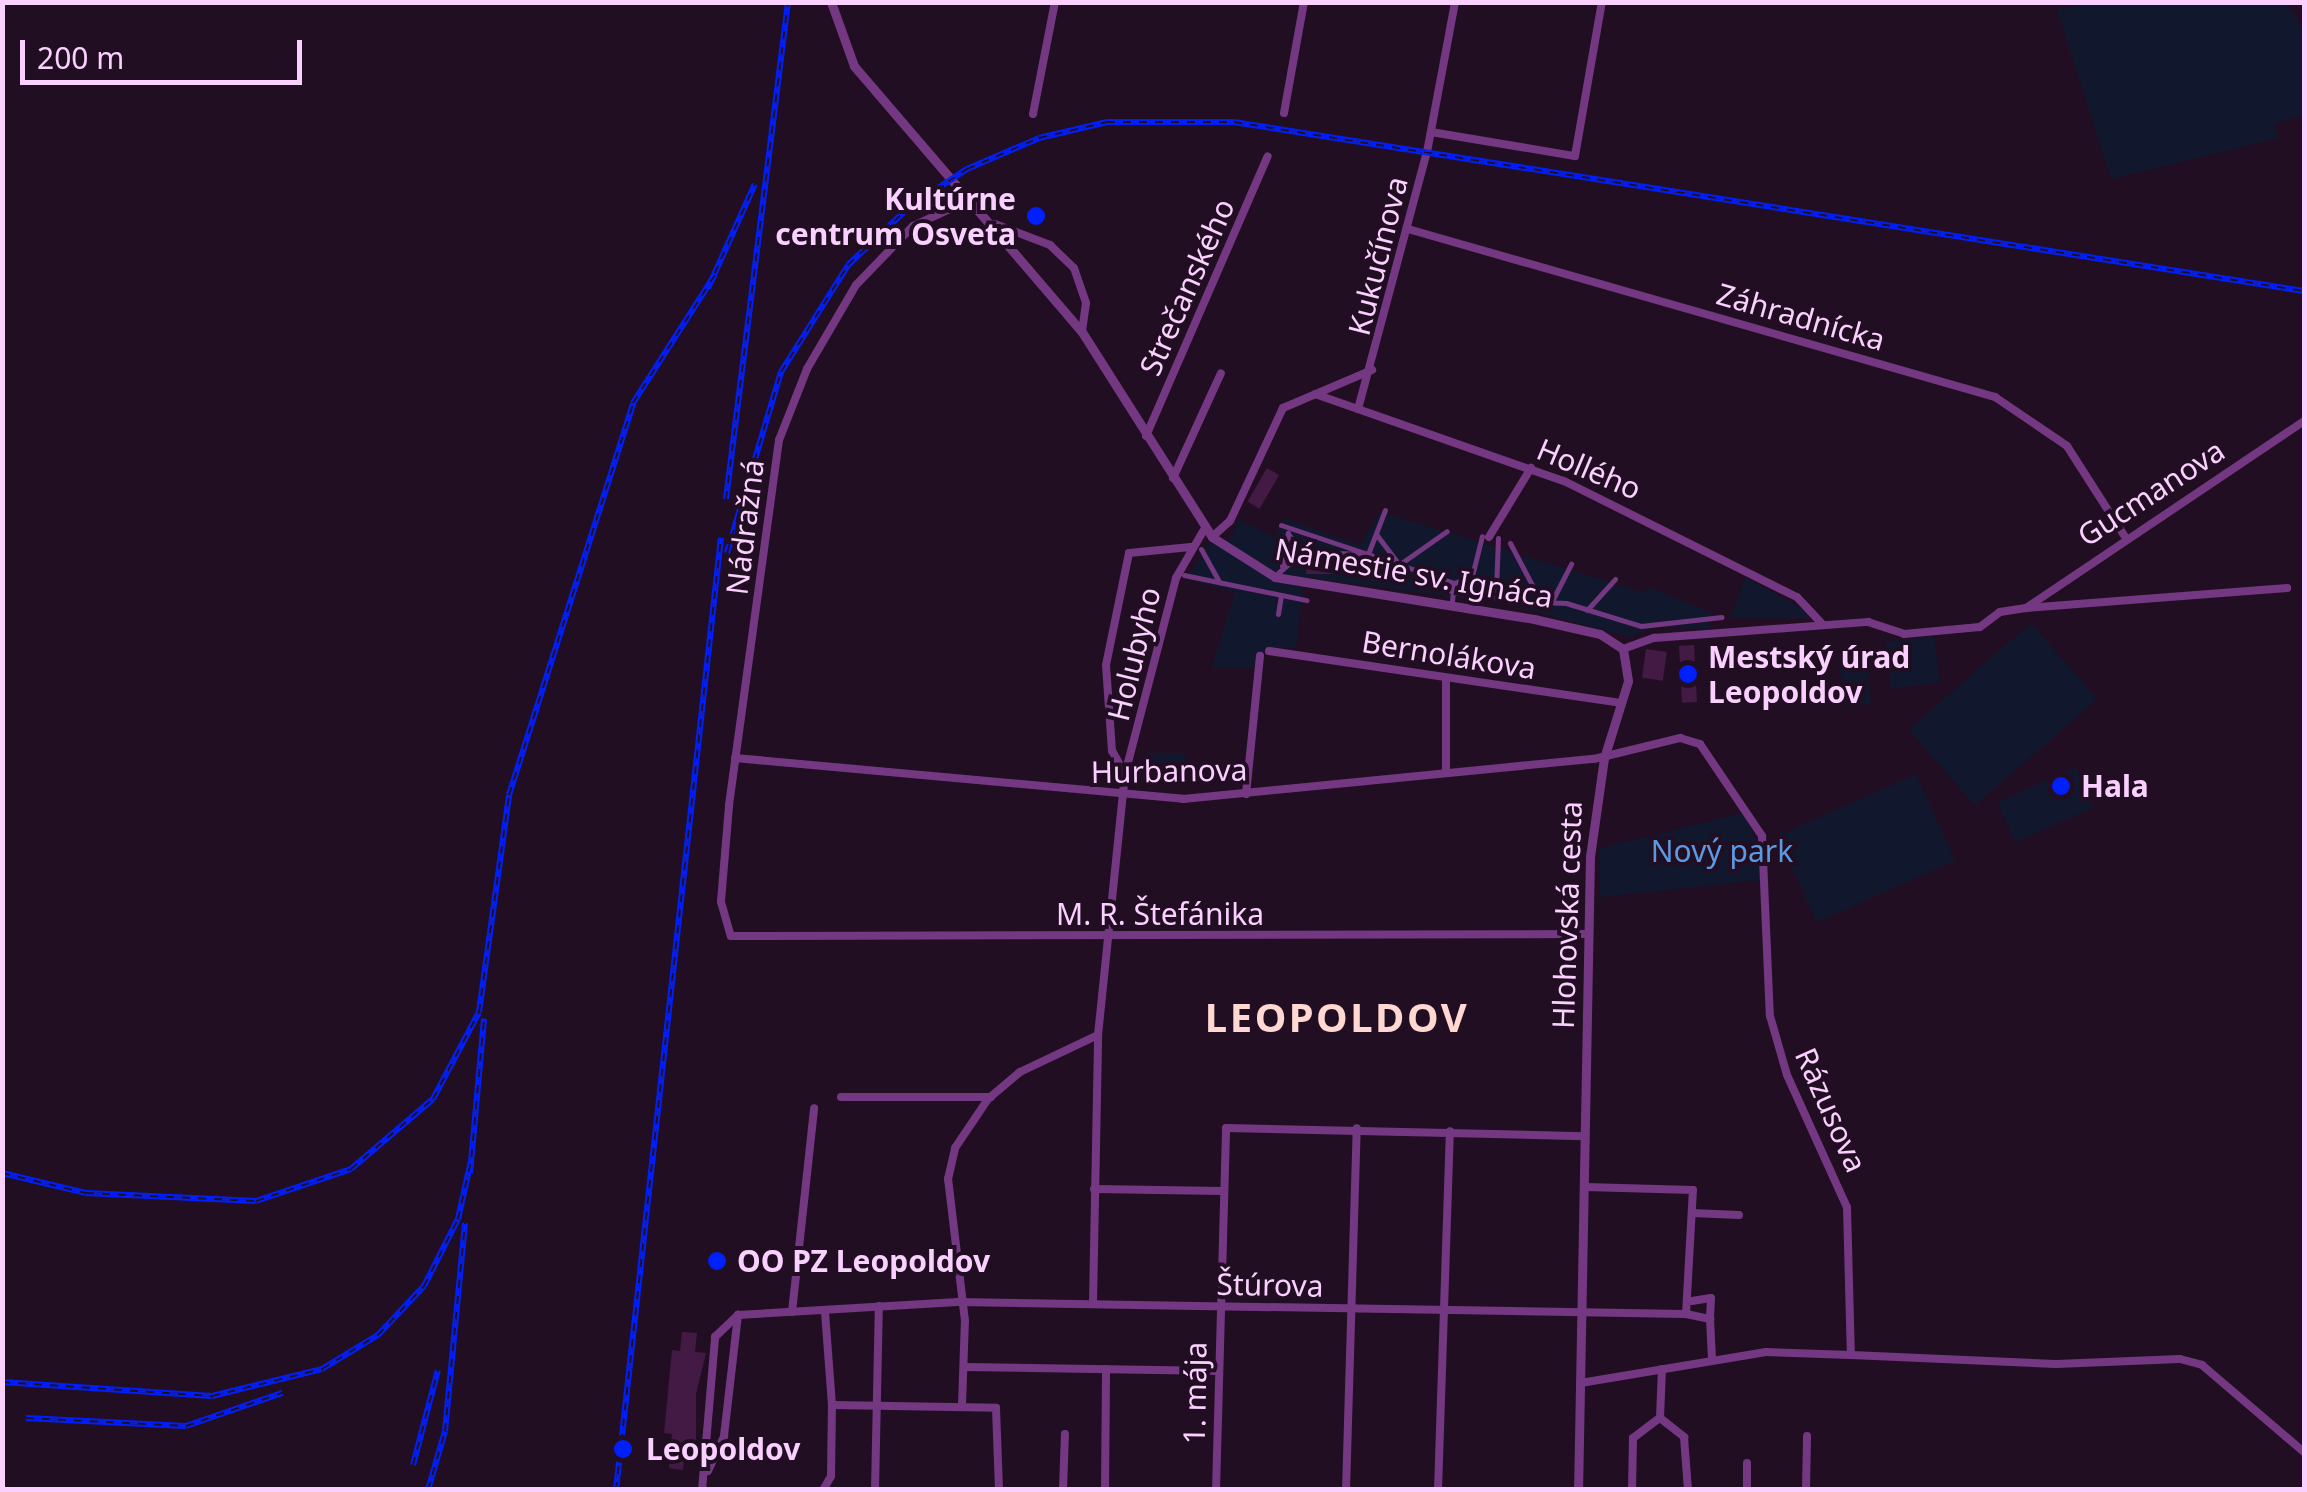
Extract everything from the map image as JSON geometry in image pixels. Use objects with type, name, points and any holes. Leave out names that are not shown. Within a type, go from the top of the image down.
[{"type":"street","points":[[831,2],[854,66],[995,224],[1082,332],[1208,533]]},
{"type":"street","points":[[1033,114],[1055,2]]},
{"type":"street","points":[[1284,113],[1304,2]]},
{"type":"street","points":[[1455,2],[1432,132],[1575,156],[1602,2]]},
{"type":"street","name":"Kukučínova","points":[[1358,409],[1372,370],[1432,132]]},
{"type":"street","name":"Strečanského","points":[[1146,436],[1268,156]]},
{"type":"street","name":"Nádražná","points":[[731,936],[721,902],[734,758],[768,488],[794,398],[838,312],[877,260],[913,226],[971,199]]},
{"type":"street","points":[[995,224],[1050,244],[1074,268],[1086,303],[1082,332]]},
{"type":"street","name":"Záhradnícka","points":[[1408,230],[1995,397],[2067,446],[2124,536]]},
{"type":"street","points":[[1315,394],[1372,370]]},
{"type":"street","points":[[1172,479],[1221,374]]},
{"type":"street","name":"Hollého","points":[[1315,394],[1532,468],[1798,597],[1823,625]]},
{"type":"street","name":"Holubyho","points":[[1093,1303],[1098,1035],[1125,774],[1196,548],[1235,505],[1284,408],[1315,394]]},
{"type":"street","name":"Gucmanova","points":[[2026,608],[2124,536],[2304,421]]},
{"type":"street","points":[[1302,552],[1281,524],[1454,582],[1472,576],[1490,537],[1532,468]]},
{"type":"street","points":[[1368,554],[1385,510]]},
{"type":"street","points":[[1400,564],[1447,531]]},
{"type":"street","name":"Námestie sv. Ignáca","points":[[1208,533],[1276,578],[1534,620],[1600,634],[1623,650]]},
{"type":"street","points":[[1288,534],[1278,573],[1302,552],[1368,554]]},
{"type":"street","points":[[1376,534],[1400,564],[1453,592],[1551,602],[1641,626],[1721,617]]},
{"type":"street","points":[[1480,596],[1493,588],[1496,576],[1490,537]]},
{"type":"street","points":[[1510,543],[1541,602]]},
{"type":"street","points":[[1196,548],[1219,582]]},
{"type":"street","name":"Holubyho","points":[[1125,774],[1112,751],[1106,665],[1129,553],[1196,548]]},
{"type":"street","points":[[1551,602],[1571,564]]},
{"type":"street","points":[[1184,576],[1306,600]]},
{"type":"street","points":[[1472,576],[1515,601]]},
{"type":"street","points":[[1587,610],[1615,579]]},
{"type":"street","points":[[1270,593],[1274,581]]},
{"type":"street","points":[[1452,601],[1454,582]]},
{"type":"street","name":"Gucmanova","points":[[1823,625],[1880,621],[1904,634],[1980,626],[2000,612],[2026,608],[2286,588]]},
{"type":"street","points":[[1278,614],[1281,595]]},
{"type":"street","points":[[1623,650],[1654,638],[1823,625]]},
{"type":"street","name":"Hlohovská cesta","points":[[1578,1490],[1594,808],[1604,758],[1622,704],[1623,650]]},
{"type":"street","name":"Bernolákova","points":[[1246,794],[1265,654],[1622,704]]},
{"type":"street","points":[[1446,678],[1446,771]]},
{"type":"street","name":"Rázusova","points":[[1604,758],[1690,738],[1762,836],[1770,1016],[1786,1075],[1848,1207],[1851,1355]]},
{"type":"street","name":"Hurbanova","points":[[734,758],[1122,800],[1246,794],[1604,758]]},
{"type":"street","name":"M. R. Štefánika","points":[[731,936],[1589,934]]},
{"type":"street","points":[[962,1406],[964,1367],[948,1179],[955,1148],[991,1097],[1030,1065],[1098,1035]]},
{"type":"street","points":[[841,1097],[991,1097]]},
{"type":"street","points":[[792,1312],[814,1108]]},
{"type":"street","name":"1. mája","points":[[1216,1490],[1226,1128],[1585,1136]]},
{"type":"street","points":[[1346,1490],[1357,1128]]},
{"type":"street","points":[[1438,1490],[1450,1131]]},
{"type":"street","points":[[1585,1187],[1692,1190],[1692,1301],[1686,1314]]},
{"type":"street","points":[[1094,1188],[1222,1191]]},
{"type":"street","points":[[1692,1212],[1740,1215]]},
{"type":"street","points":[[1692,1301],[1711,1298],[1712,1358]]},
{"type":"street","name":"Štúrova","points":[[738,1315],[958,1302],[1582,1316]]},
{"type":"street","points":[[875,1490],[879,1306]]},
{"type":"street","points":[[822,1490],[831,1476],[832,1405],[825,1311]]},
{"type":"street","points":[[1582,1316],[1686,1314],[1710,1319]]},
{"type":"street","points":[[702,1487],[724,1436],[738,1315]]},
{"type":"street","points":[[702,1487],[715,1337],[738,1315]]},
{"type":"street","points":[[1581,1384],[1712,1358],[1851,1355],[2056,1364],[2180,1359],[2202,1365],[2304,1452]]},
{"type":"street","points":[[964,1367],[1218,1371]]},
{"type":"street","points":[[1105,1490],[1106,1369]]},
{"type":"street","points":[[1660,1418],[1662,1369]]},
{"type":"street","points":[[832,1405],[996,1408],[999,1490]]},
{"type":"street","points":[[1632,1490],[1634,1438],[1660,1418]]},
{"type":"street","points":[[1660,1418],[1684,1438],[1688,1490]]},
{"type":"street","points":[[1064,1490],[1065,1434]]},
{"type":"street","points":[[1806,1490],[1807,1436]]},
{"type":"street","points":[[1747,1463],[1747,1490]]},
{"type":"green space","points":[[2095,3],[2286,3],[2304,30],[2304,115],[2274,124],[2278,138],[2111,179],[2057,9]]},
{"type":"green space","points":[[1380,512],[1642,592],[1651,588],[1721,617],[1709,619],[1709,629],[1658,626],[1629,637],[1511,605],[1304,577],[1296,648],[1267,648],[1252,668],[1212,667],[1235,592],[1186,579],[1209,543],[1228,541],[1239,520],[1275,537],[1284,518],[1360,545]]},
{"type":"green space","points":[[1746,577],[1810,613],[1808,618],[1730,618]]},
{"type":"green space","points":[[2031,623],[2097,699],[1975,806],[1909,729]]},
{"type":"green space","points":[[1934,636],[1940,683],[1891,689],[1885,642]]},
{"type":"green space","points":[[1865,652],[1871,704],[1845,707],[1838,655]]},
{"type":"green space","points":[[1146,753],[1185,753],[1185,782],[1141,783]]},
{"type":"green space","name":"Hala","points":[[2076,767],[2094,807],[2015,842],[1997,802]]},
{"type":"green space","points":[[1916,774],[1955,861],[1817,922],[1778,835]]},
{"type":"green space","name":"Nový park","points":[[1743,813],[1759,846],[1761,880],[1600,897],[1600,848]]},
{"type":"building","points":[[1267,468],[1279,475],[1260,509],[1248,502]]},
{"type":"building","points":[[1308,558],[1348,560],[1351,574],[1306,574]]},
{"type":"building","name":"Mestský úrad Leopoldov","points":[[1694,645],[1697,702],[1682,703],[1679,646]]},
{"type":"building","points":[[1646,649],[1667,652],[1663,681],[1642,678]]},
{"type":"building","name":"Leopoldov","points":[[682,1332],[697,1333],[695,1352],[706,1353],[696,1394],[696,1452],[685,1451],[683,1470],[669,1468],[672,1434],[664,1433],[672,1350],[680,1351]]},
{"type":"railway","points":[[726,499],[788,2]]},
{"type":"railway","points":[[727,553],[781,372],[848,265],[908,208],[967,169],[1039,138],[1107,122],[1234,122],[2304,291]]},
{"type":"railway","points":[[708,288],[755,184]]},
{"type":"railway","points":[[2,1173],[86,1193],[256,1201],[351,1169],[433,1099],[479,1012],[509,795],[633,403],[715,275]]},
{"type":"railway","points":[[616,1490],[721,538]]},
{"type":"railway","points":[[470,1173],[484,1019]]},
{"type":"railway","points":[[2,1382],[212,1396],[322,1369],[378,1335],[424,1286],[458,1219],[471,1161]]},
{"type":"railway","points":[[428,1490],[445,1431],[465,1223]]},
{"type":"railway","points":[[413,1465],[438,1370]]},
{"type":"railway","points":[[26,1418],[186,1426],[282,1393]]},
{"type":"place","name":"Kultúrne centrum Osveta","points":[[1036,216]]},
{"type":"place","name":"Mestský úrad Leopoldov","points":[[1688,674]]},
{"type":"place","name":"Hala","points":[[2061,786]]},
{"type":"place","name":"OO PZ Leopoldov","points":[[717,1261]]},
{"type":"place","name":"Leopoldov","points":[[623,1449]]},
{"type":"district","name":"LEOPOLDOV","points":[[1337,1017]]}]
